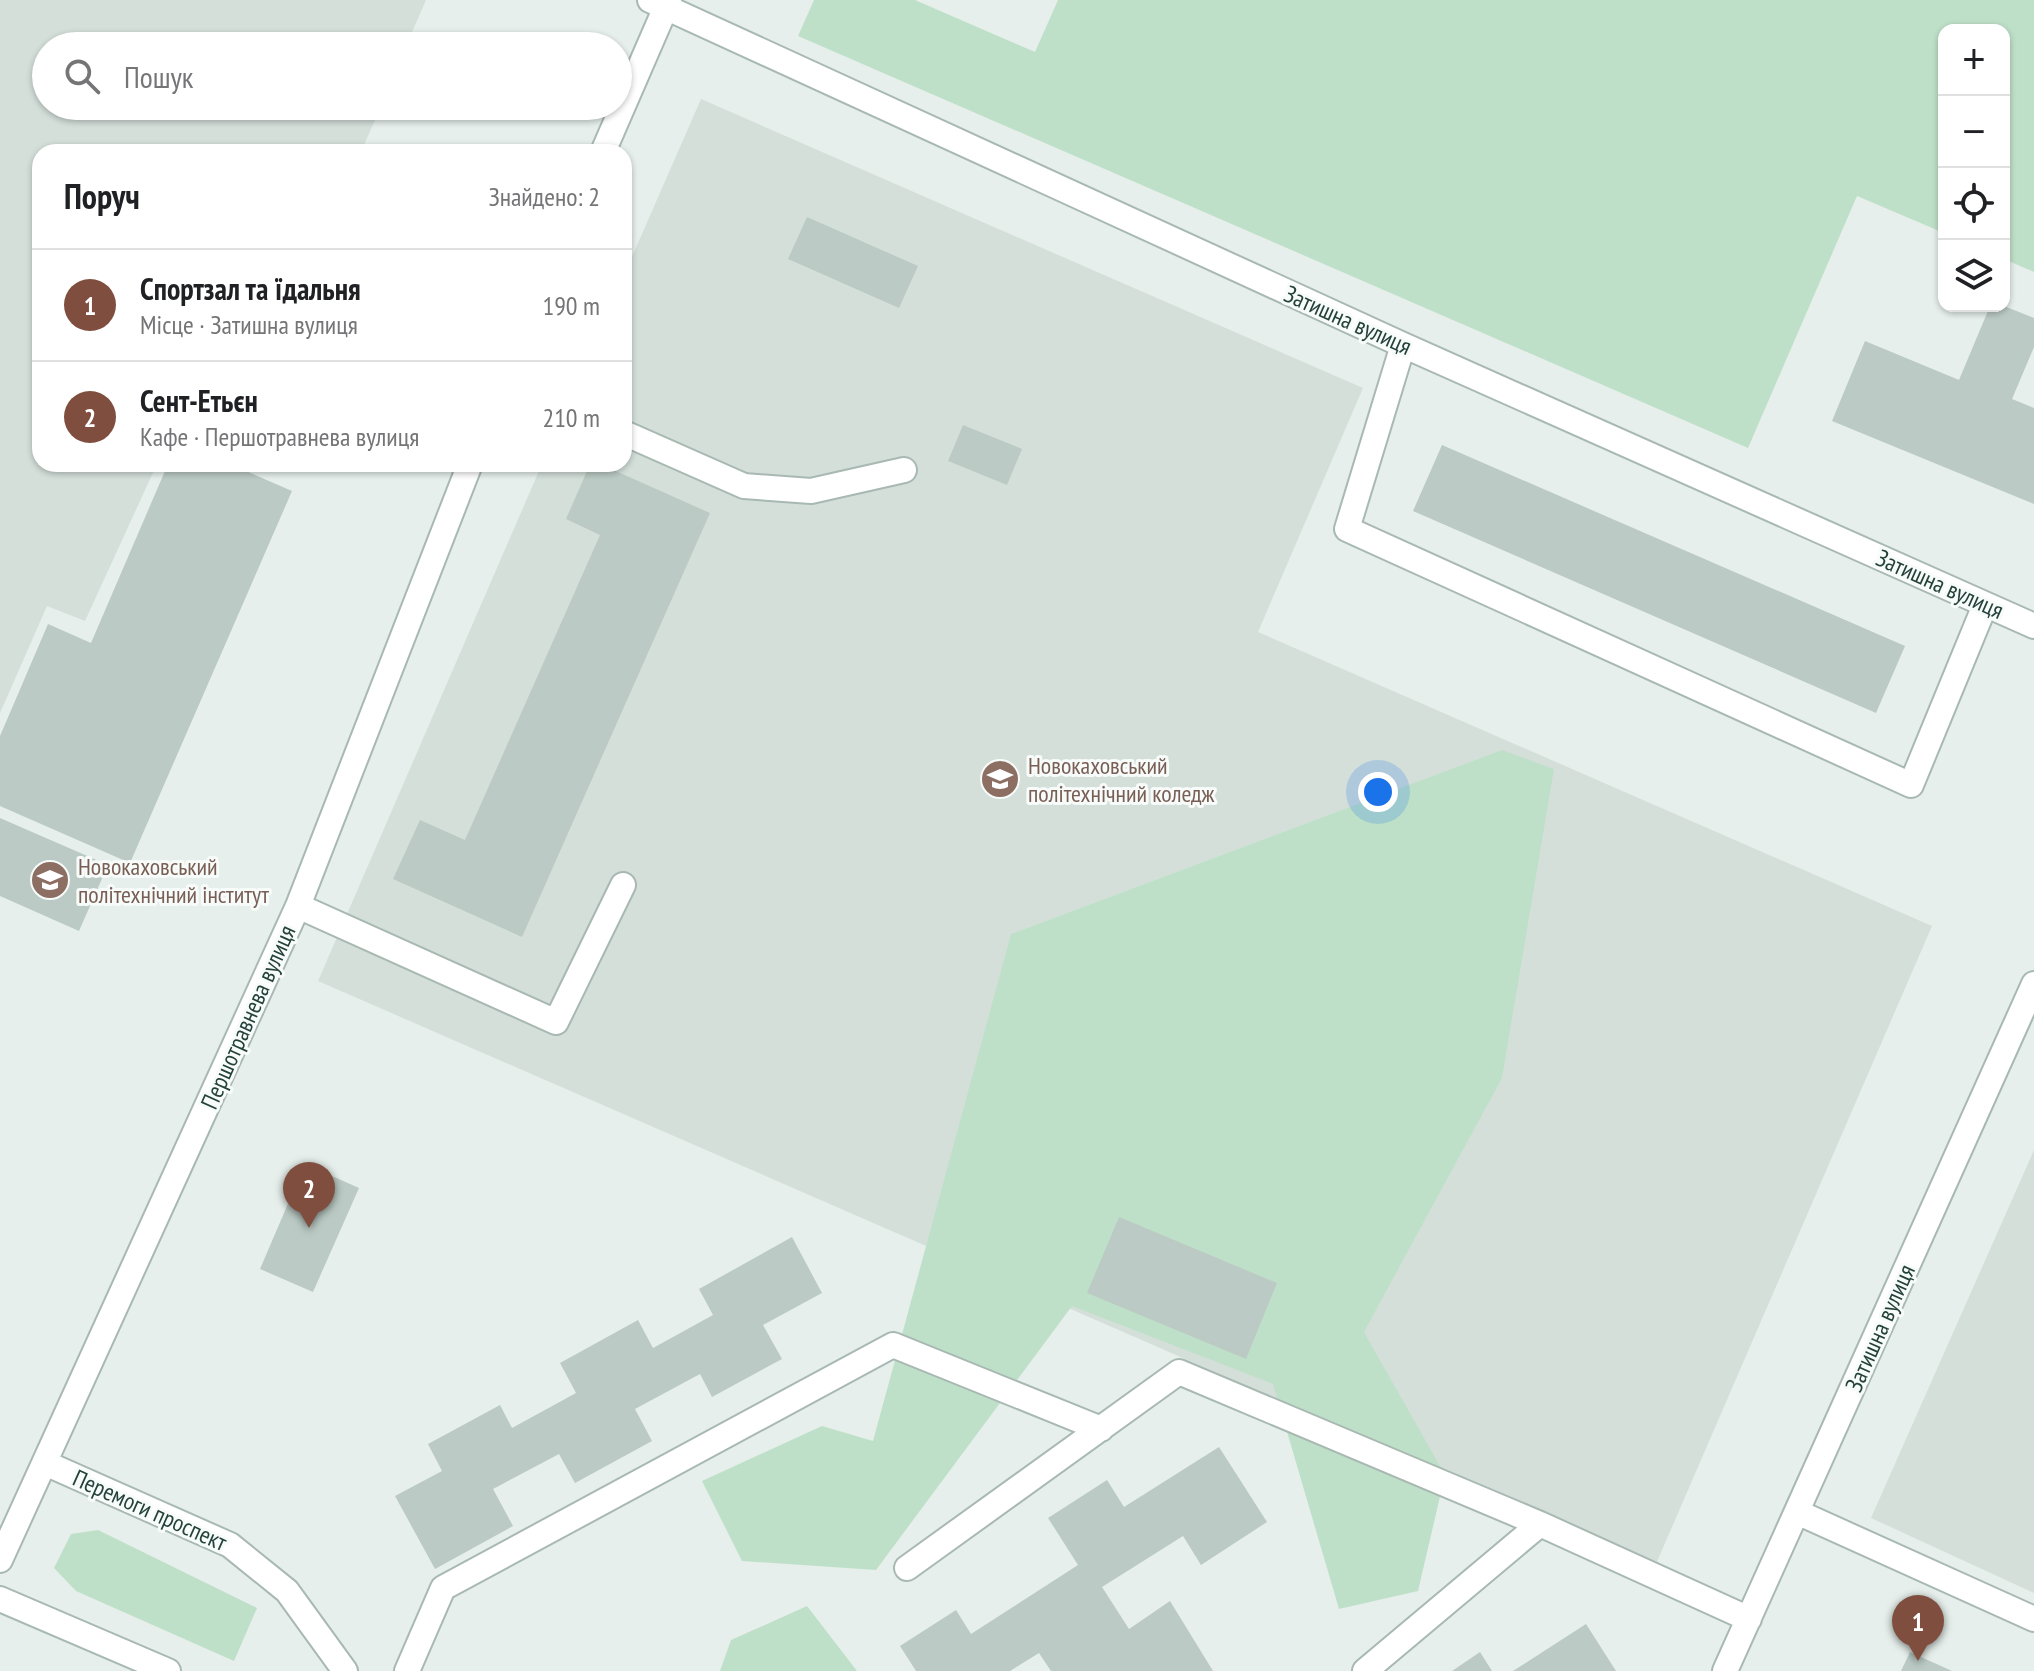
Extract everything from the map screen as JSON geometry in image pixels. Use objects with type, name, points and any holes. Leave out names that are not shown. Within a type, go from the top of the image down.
[{"type":"street","points":[[632,79],[662,3]]},
{"type":"street","name":"Затишна вулиця","points":[[662,3],[1403,345],[2034,626]]},
{"type":"street","points":[[606,144],[616,120]]},
{"type":"street","points":[[1403,345],[1347,529],[1911,785],[1985,605]]},
{"type":"street","points":[[632,437],[744,486],[811,491],[904,470]]},
{"type":"street","name":"Першотравнева вулиця","points":[[0,1560],[298,906],[467,472]]},
{"type":"street","points":[[298,906],[556,1022],[623,885]]},
{"type":"street","name":"Затишна вулиця","points":[[1725,1671],[2034,984]]},
{"type":"street","points":[[407,1671],[443,1588],[893,1345],[1101,1429]]},
{"type":"street","points":[[907,1568],[1179,1372],[1540,1524],[1749,1619]]},
{"type":"street","name":"Перемоги проспект","points":[[45,1463],[230,1545],[287,1591],[345,1671]]},
{"type":"street","points":[[1797,1512],[2034,1619]]},
{"type":"street","points":[[1365,1671],[1540,1524]]},
{"type":"street","points":[[0,1599],[168,1671]]},
{"type":"shaded area","points":[[0,0],[426,0],[412,32],[32,32],[32,120],[375,120],[364,144],[32,144],[32,472],[153,472],[85,621],[47,606],[0,713]]},
{"type":"shaded area","name":"Новокаховський політехнічний коледж","points":[[701,99],[1363,388],[1258,632],[1932,926],[1656,1564],[318,981],[539,472],[632,472],[632,257]]},
{"type":"shaded area","points":[[2034,1150],[2034,1593],[1871,1518]]},
{"type":"green space","points":[[814,0],[915,0],[1035,52],[1058,0],[2034,0],[2034,272],[2010,262],[2010,24],[1938,24],[1938,230],[1857,196],[1748,448],[798,36]]},
{"type":"green space","points":[[1502,750],[1554,769],[1502,1078],[1364,1332],[1445,1475],[1418,1591],[1339,1609],[1273,1384],[1072,1306],[876,1570],[742,1561],[702,1481],[822,1426],[873,1441],[1011,934]]},
{"type":"green space","points":[[98,1530],[257,1608],[234,1661],[76,1591],[54,1568],[71,1534]]},
{"type":"green space","points":[[807,1606],[857,1671],[720,1671],[731,1640]]},
{"type":"building","points":[[807,217],[918,266],[899,308],[788,259]]},
{"type":"building","points":[[2010,308],[2034,318],[2034,347],[2012,399],[2034,408],[2034,504],[1832,421],[1865,341],[1959,380],[1987,312],[2010,312]]},
{"type":"building","points":[[963,425],[1022,449],[1007,485],[948,461]]},
{"type":"building","points":[[1442,445],[1905,646],[1876,713],[1413,511]]},
{"type":"building","points":[[165,472],[248,472],[292,491],[130,863],[0,806],[0,736],[48,624],[91,643]]},
{"type":"building","points":[[587,472],[618,472],[710,513],[522,937],[393,879],[420,820],[465,840],[600,535],[566,519]]},
{"type":"building","name":"Новокаховський політехнічний інститут","points":[[0,818],[108,865],[79,931],[0,896]]},
{"type":"building","points":[[305,1164],[359,1188],[313,1292],[260,1269]]},
{"type":"building","points":[[1119,1217],[1277,1283],[1246,1359],[1087,1293]]},
{"type":"building","points":[[792,1237],[822,1293],[763,1325],[782,1359],[712,1397],[700,1374],[635,1409],[652,1441],[575,1483],[559,1454],[493,1489],[513,1526],[435,1569],[395,1496],[442,1471],[428,1444],[500,1405],[512,1428],[576,1393],[560,1363],[638,1320],[653,1348],[713,1315],[699,1289]]},
{"type":"building","points":[[1219,1447],[1267,1522],[1201,1565],[1183,1536],[1102,1587],[1129,1629],[1170,1601],[1213,1671],[1051,1671],[1039,1653],[1010,1671],[916,1671],[900,1646],[956,1610],[971,1634],[1078,1565],[1048,1518],[1107,1480],[1124,1507]]},
{"type":"building","points":[[1586,1624],[1616,1671],[1513,1671]]},
{"type":"building","points":[[1480,1652],[1492,1671],[1452,1671]]},
{"type":"building","points":[[1910,1652],[1952,1671],[1901,1671]]},
{"type":"place","name":"Новокаховський політехнічний коледж","points":[[1000,779]]},
{"type":"place","name":"Новокаховський політехнічний інститут","points":[[50,880]]},
{"type":"place","name":"Сент-Етьєн","points":[[309,1228]]},
{"type":"place","name":"Спортзал та їдальня","points":[[1918,1661]]}]
